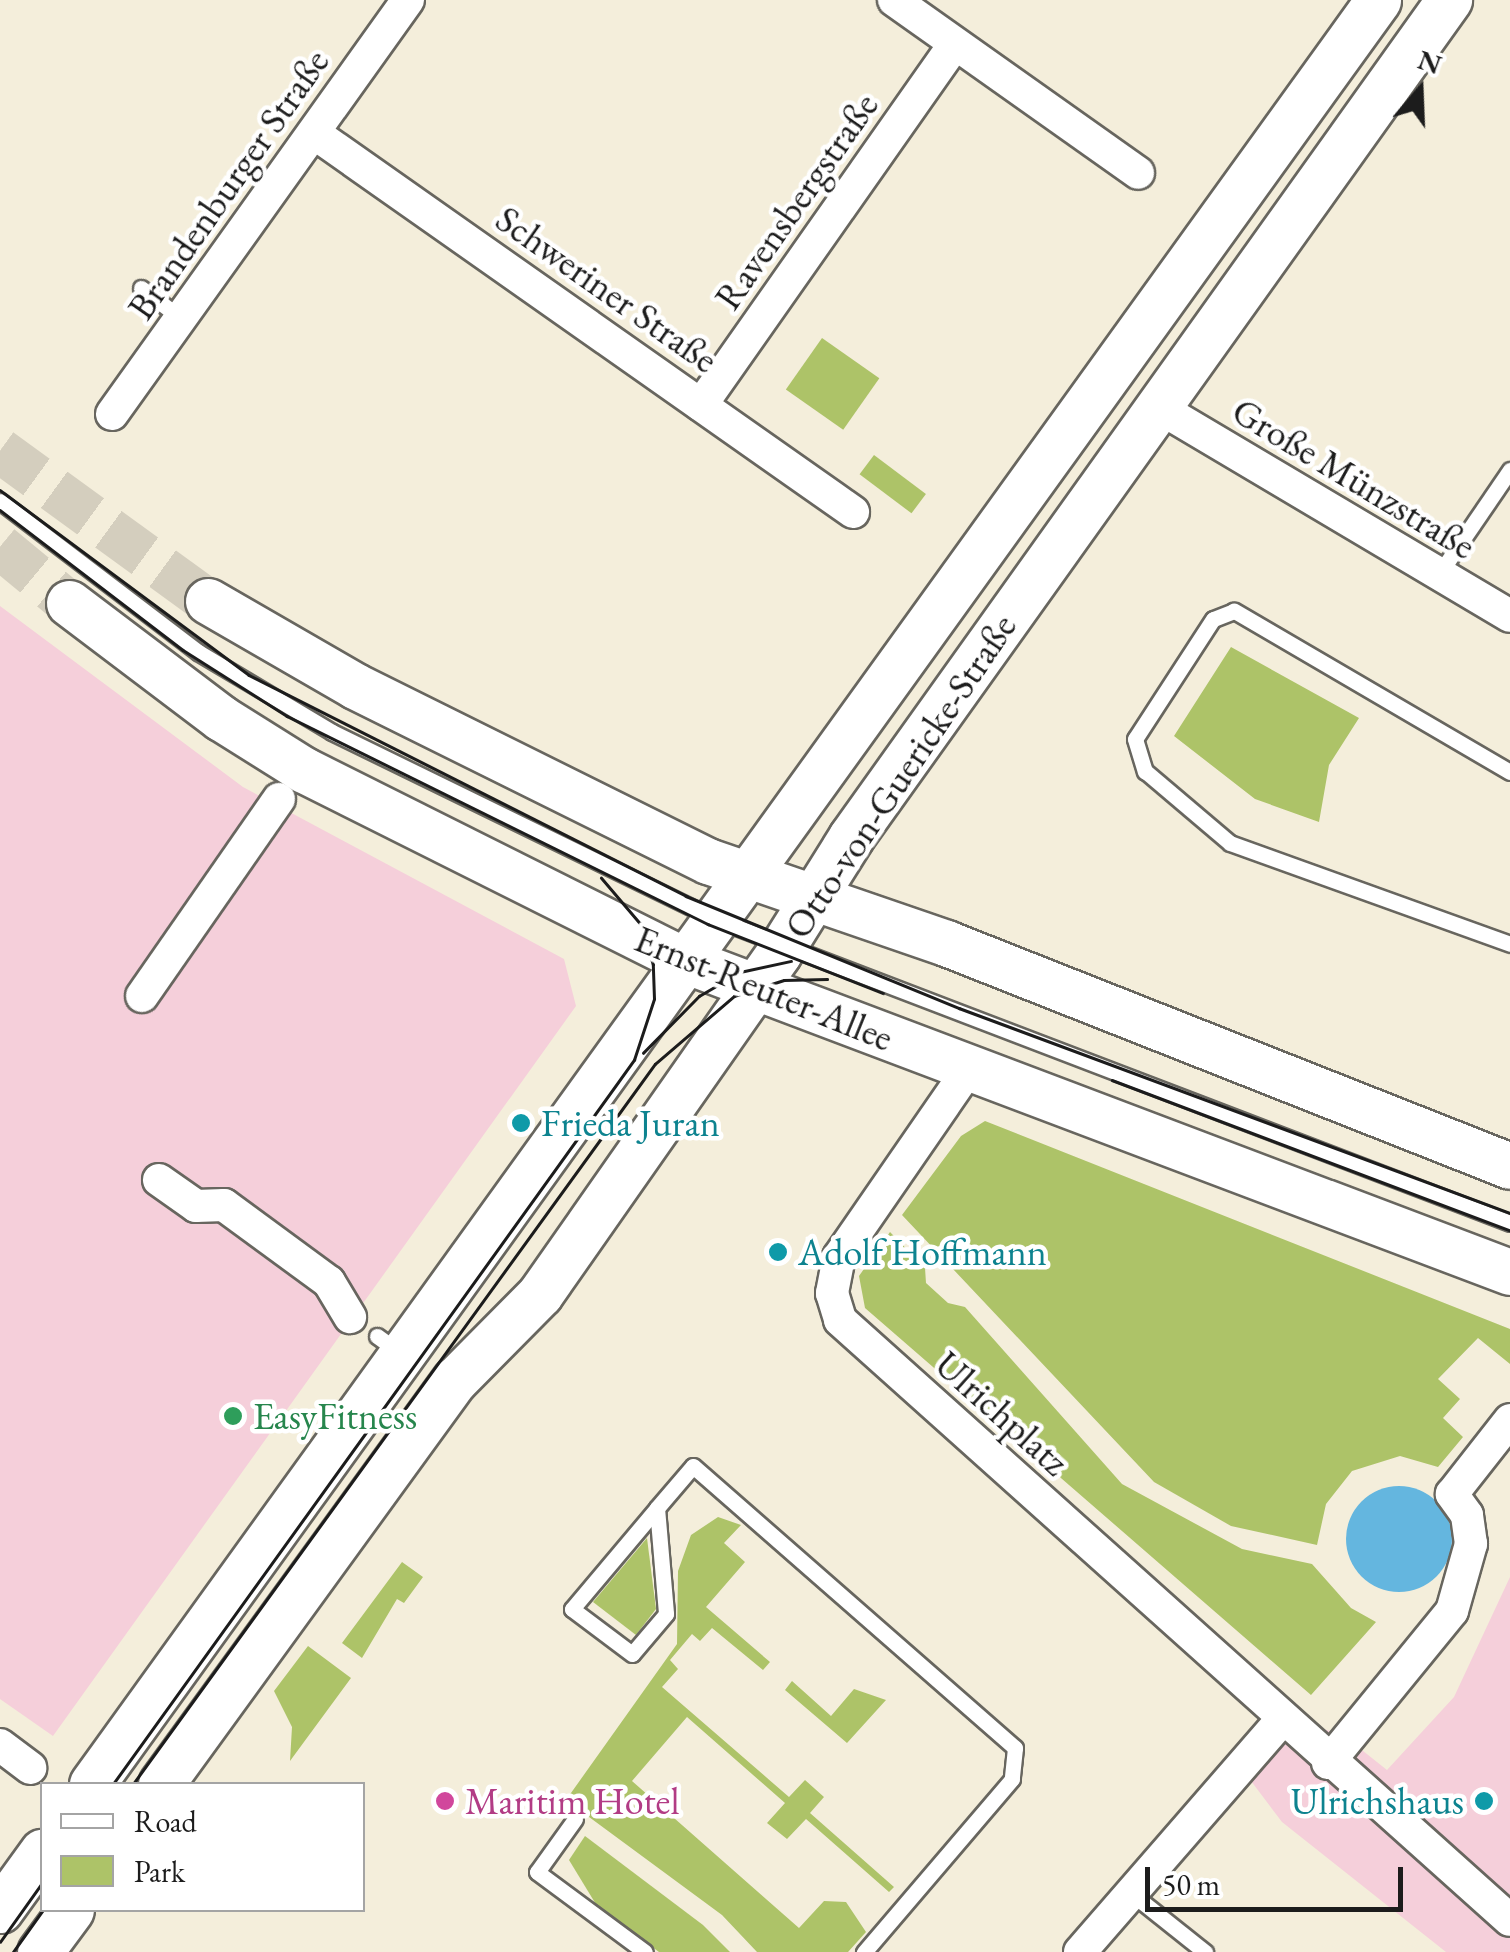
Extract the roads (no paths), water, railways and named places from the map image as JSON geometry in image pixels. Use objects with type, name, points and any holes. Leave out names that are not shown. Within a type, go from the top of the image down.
[{"type":"street","name":"Brandenburger Straße","points":[[112,414],[408,0]]},
{"type":"street","points":[[894,0],[1138,173]]},
{"type":"street","name":"Otto-von-Guericke-Straße","points":[[93,1782],[376,1335],[682,958],[722,923],[746,875],[1378,0]]},
{"type":"street","name":"Otto-von-Guericke-Straße","points":[[162,1782],[455,1380],[540,1294],[754,990],[812,899],[1450,0]]},
{"type":"street","name":"Ravensbergstraße","points":[[701,404],[956,44]]},
{"type":"street","name":"Schweriner Straße","points":[[314,132],[853,512]]},
{"type":"street","name":"Große Münzstraße","points":[[1158,407],[1510,616]]},
{"type":"street","points":[[208,601],[355,686],[746,875],[946,943],[1510,1166]]},
{"type":"street","name":"Ernst-Reuter-Allee","points":[[68,603],[222,718],[304,770],[682,958],[754,990],[1510,1272]]},
{"type":"street","points":[[142,996],[279,799]]},
{"type":"street","points":[[722,923],[812,899]]},
{"type":"street","name":"Ulrichplatz","points":[[968,1070],[839,1258],[832,1293],[840,1320],[1281,1722],[1510,1920]]},
{"type":"street","points":[[160,1180],[196,1206],[224,1205],[328,1282],[376,1335]]},
{"type":"street","points":[[1328,1762],[1452,1612],[1470,1550],[1469,1520],[1452,1494],[1510,1420]]},
{"type":"street","points":[[1080,1952],[1281,1722]]},
{"type":"street","points":[[0,1746],[30,1768]]},
{"type":"street","points":[[0,1910],[40,1855]]},
{"type":"street","points":[[40,1952],[70,1912]]},
{"type":"lane","points":[[141,288],[182,319]]},
{"type":"lane","points":[[1438,576],[1510,470]]},
{"type":"lane","points":[[0,501],[198,652],[332,732],[722,923],[1510,1223]]},
{"type":"lane","points":[[1510,772],[1234,610],[1213,620],[1135,739],[1145,771],[1230,843],[1510,944]]},
{"type":"lane","points":[[657,1508],[666,1614],[632,1654],[572,1609],[657,1508],[693,1466],[1015,1748],[1012,1780],[864,1952]]},
{"type":"lane","points":[[575,1819],[536,1872],[645,1952]]},
{"type":"lane","points":[[1131,1893],[1205,1952]]},
{"type":"water","points":[[1399,1486],[1419,1490],[1436,1502],[1448,1519],[1452,1539],[1448,1559],[1436,1576],[1419,1588],[1399,1592],[1379,1588],[1362,1576],[1350,1559],[1346,1539],[1350,1519],[1362,1502],[1379,1490]]},
{"type":"tunnel","points":[[0,450],[208,601]]},
{"type":"tunnel","points":[[0,546],[69,603]]},
{"type":"tram line","points":[[0,490],[249,675],[686,896],[959,1008],[1510,1213]]},
{"type":"tram line","points":[[0,510],[183,650],[287,716],[708,924],[883,993]]},
{"type":"tram line","points":[[114,1782],[634,1060],[654,999],[653,965],[640,924],[601,878]]},
{"type":"tram line","points":[[643,1053],[699,996],[740,972],[791,961]]},
{"type":"tram line","points":[[134,1782],[655,1064],[734,996],[784,980],[827,979]]},
{"type":"tram line","points":[[1112,1080],[1510,1230]]},
{"type":"tram line","points":[[0,1942],[40,1886]]},
{"type":"tram line","points":[[13,1952],[42,1912]]},
{"type":"place","name":"Frieda Juran","points":[[521,1123]]},
{"type":"place","name":"Adolf Hoffmann","points":[[778,1252]]},
{"type":"place","name":"EasyFitness","points":[[233,1416]]},
{"type":"place","name":"Maritim Hotel","points":[[445,1801]]},
{"type":"place","name":"Ulrichshaus","points":[[1484,1801]]}]
